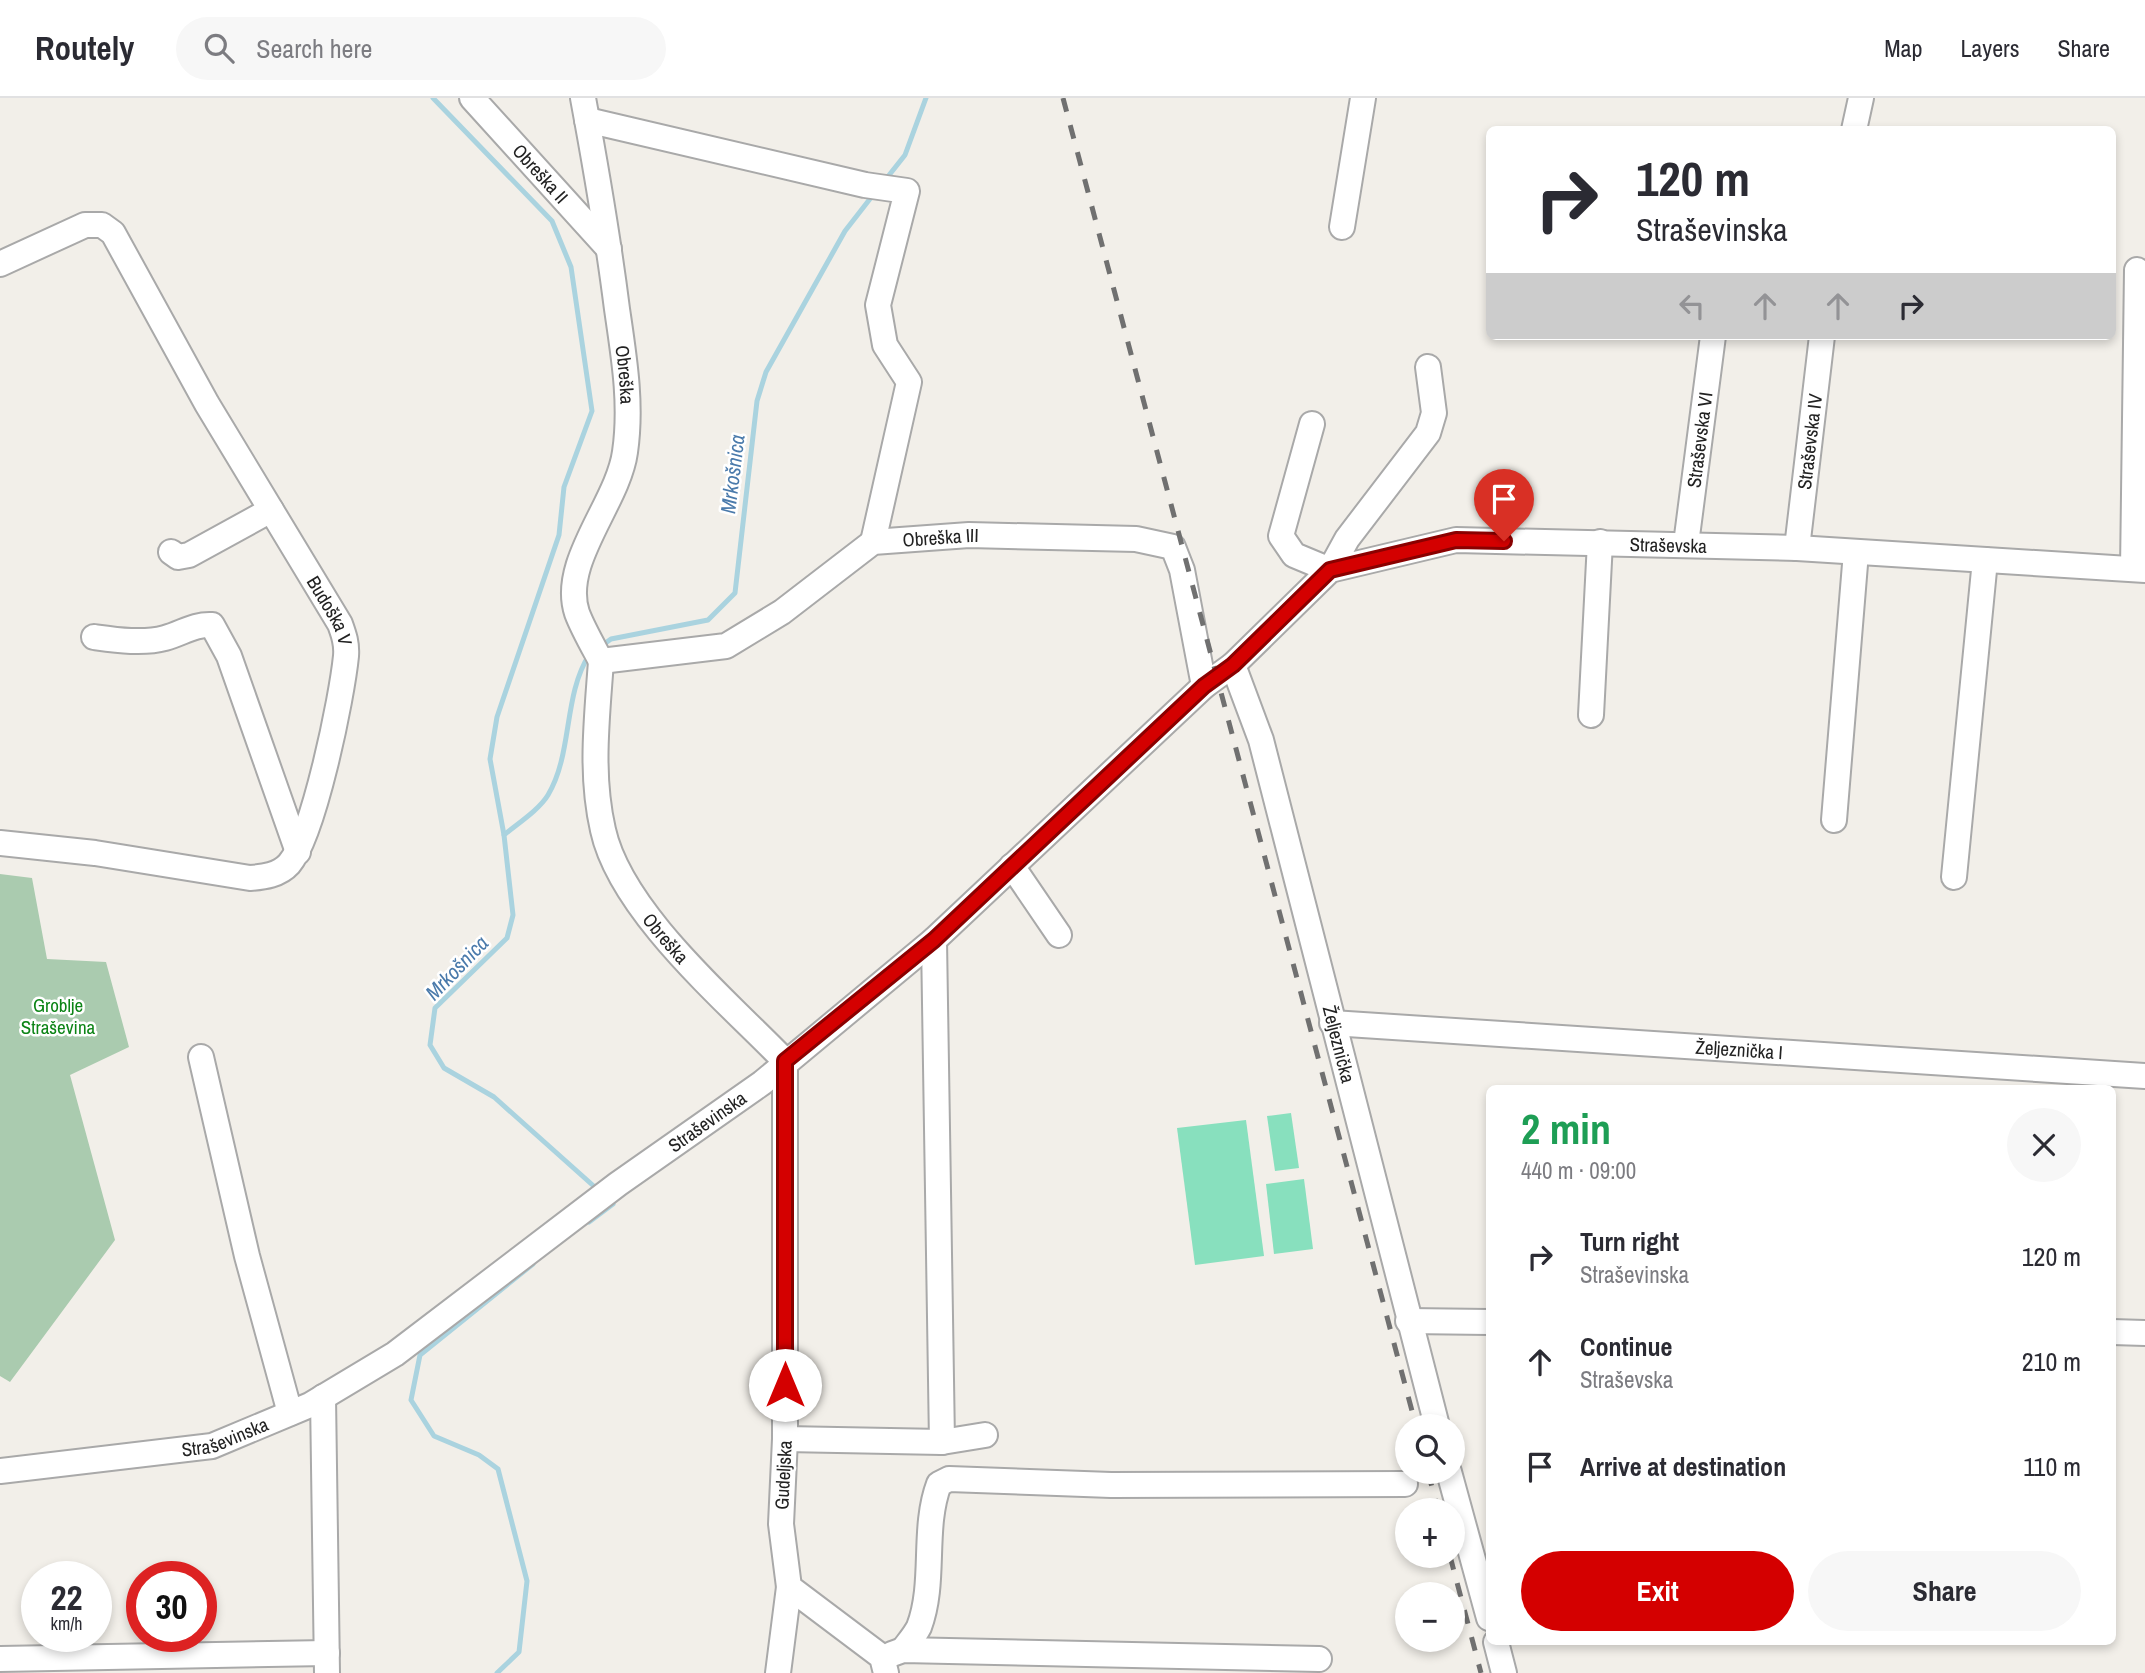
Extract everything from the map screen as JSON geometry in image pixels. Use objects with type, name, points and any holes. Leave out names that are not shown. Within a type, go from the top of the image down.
[{"type":"street","name":"Obreška II","points":[[472,98],[609,250]]},
{"type":"street","points":[[1342,227],[1363,98]]},
{"type":"street","points":[[1855,126],[1861,98]]},
{"type":"street","name":"Obreška","points":[[585,109],[629,391],[625,454],[613,496],[584,549],[576,586],[576,611],[596,650],[594,761],[603,832],[622,879],[657,929],[785,1061]]},
{"type":"street","points":[[585,109],[865,185],[907,191],[878,305],[885,345],[909,382],[873,542],[782,611],[726,646],[596,650]]},
{"type":"street","name":"Budoška V","points":[[0,264],[85,226],[102,225],[113,233],[206,404],[340,624],[346,641],[346,656],[320,789],[298,852]]},
{"type":"street","points":[[2137,270],[2139,569]]},
{"type":"street","name":"Straševska VI","points":[[1686,544],[1712,340]]},
{"type":"street","name":"Straševska IV","points":[[1797,548],[1822,340]]},
{"type":"street","points":[[1233,665],[1330,570],[1347,539],[1428,433],[1434,413],[1428,367]]},
{"type":"street","points":[[1312,424],[1281,536],[1294,555],[1330,570]]},
{"type":"street","points":[[171,552],[178,557],[189,555],[271,510]]},
{"type":"street","name":"Obreška III","points":[[873,542],[969,534],[1136,539],[1173,547],[1182,570],[1204,686]]},
{"type":"street","name":"Straševska","points":[[1330,570],[1456,540],[1797,548],[2139,569]]},
{"type":"street","points":[[1591,715],[1601,542]]},
{"type":"street","points":[[1834,820],[1856,552]]},
{"type":"street","points":[[1954,877],[1986,560]]},
{"type":"street","points":[[0,843],[95,853],[250,878],[266,877],[285,868],[298,852],[229,656],[212,625],[198,624],[164,639],[125,640],[94,637]]},
{"type":"street","name":"Straševinska","points":[[0,1471],[212,1446],[323,1397],[395,1354],[618,1184],[762,1083],[785,1061],[934,940],[1204,686],[1233,665]]},
{"type":"street","name":"Željeznička","points":[[1233,665],[1261,740],[1434,1414]]},
{"type":"street","points":[[1012,866],[1059,935]]},
{"type":"street","points":[[934,940],[942,1442]]},
{"type":"street","name":"Željeznička I","points":[[1332,1023],[2145,1076]]},
{"type":"street","points":[[201,1057],[247,1256],[290,1413]]},
{"type":"street","name":"Gudeljska","points":[[778,1673],[789,1587],[781,1524],[785,1439],[785,1061]]},
{"type":"street","points":[[1408,1321],[1486,1322]]},
{"type":"street","points":[[2116,1332],[2145,1333]]},
{"type":"street","points":[[0,1659],[327,1663],[323,1397]]},
{"type":"street","points":[[785,1439],[942,1442],[985,1434]]},
{"type":"street","points":[[890,1660],[918,1628],[928,1573],[933,1498],[939,1484],[949,1479],[1111,1485],[1395,1483]]},
{"type":"street","points":[[1452,1484],[1486,1607]]},
{"type":"street","points":[[789,1587],[890,1660],[1319,1659]]},
{"type":"street","points":[[1497,1645],[1504,1673]]},
{"type":"green space","name":"Groblje Straševina","points":[[0,874],[32,878],[47,959],[106,962],[129,1047],[70,1075],[115,1240],[10,1382],[0,1376]]},
{"type":"green space","points":[[1291,1113],[1299,1168],[1275,1171],[1267,1116]]},
{"type":"green space","points":[[1246,1120],[1264,1256],[1195,1265],[1177,1128]]},
{"type":"green space","points":[[1304,1179],[1313,1249],[1274,1254],[1266,1184]]},
{"type":"waterway","points":[[433,98],[552,221],[571,267],[592,411],[564,487],[559,535],[497,717],[490,759],[504,835]]},
{"type":"waterway","name":"Mrkošnica","points":[[886,179],[905,155],[926,98]]},
{"type":"waterway","name":"Mrkošnica","points":[[600,647],[611,639],[708,620],[735,593],[757,401],[766,372],[845,231],[873,195]]},
{"type":"waterway","name":"Mrkošnica","points":[[589,655],[575,688],[556,779],[539,806],[504,835],[513,915],[507,938],[435,1008],[430,1045],[444,1068],[494,1097],[597,1189]]},
{"type":"waterway","name":"Mrkošnica","points":[[589,1222],[613,1204],[610,1201]]},
{"type":"waterway","name":"Mrkošnica","points":[[497,1673],[519,1652],[527,1581],[498,1469],[479,1455],[434,1436],[411,1400],[420,1355],[533,1264]]},
{"type":"railway","points":[[1063,98],[1413,1414]]},
{"type":"railway","points":[[1431,1484],[1435,1498]]},
{"type":"railway","points":[[1453,1568],[1481,1673]]},
{"type":"route","points":[[785,1385],[785,1061],[934,940],[1204,686],[1233,665],[1314,589],[1330,570],[1456,540],[1504,541]]}]
